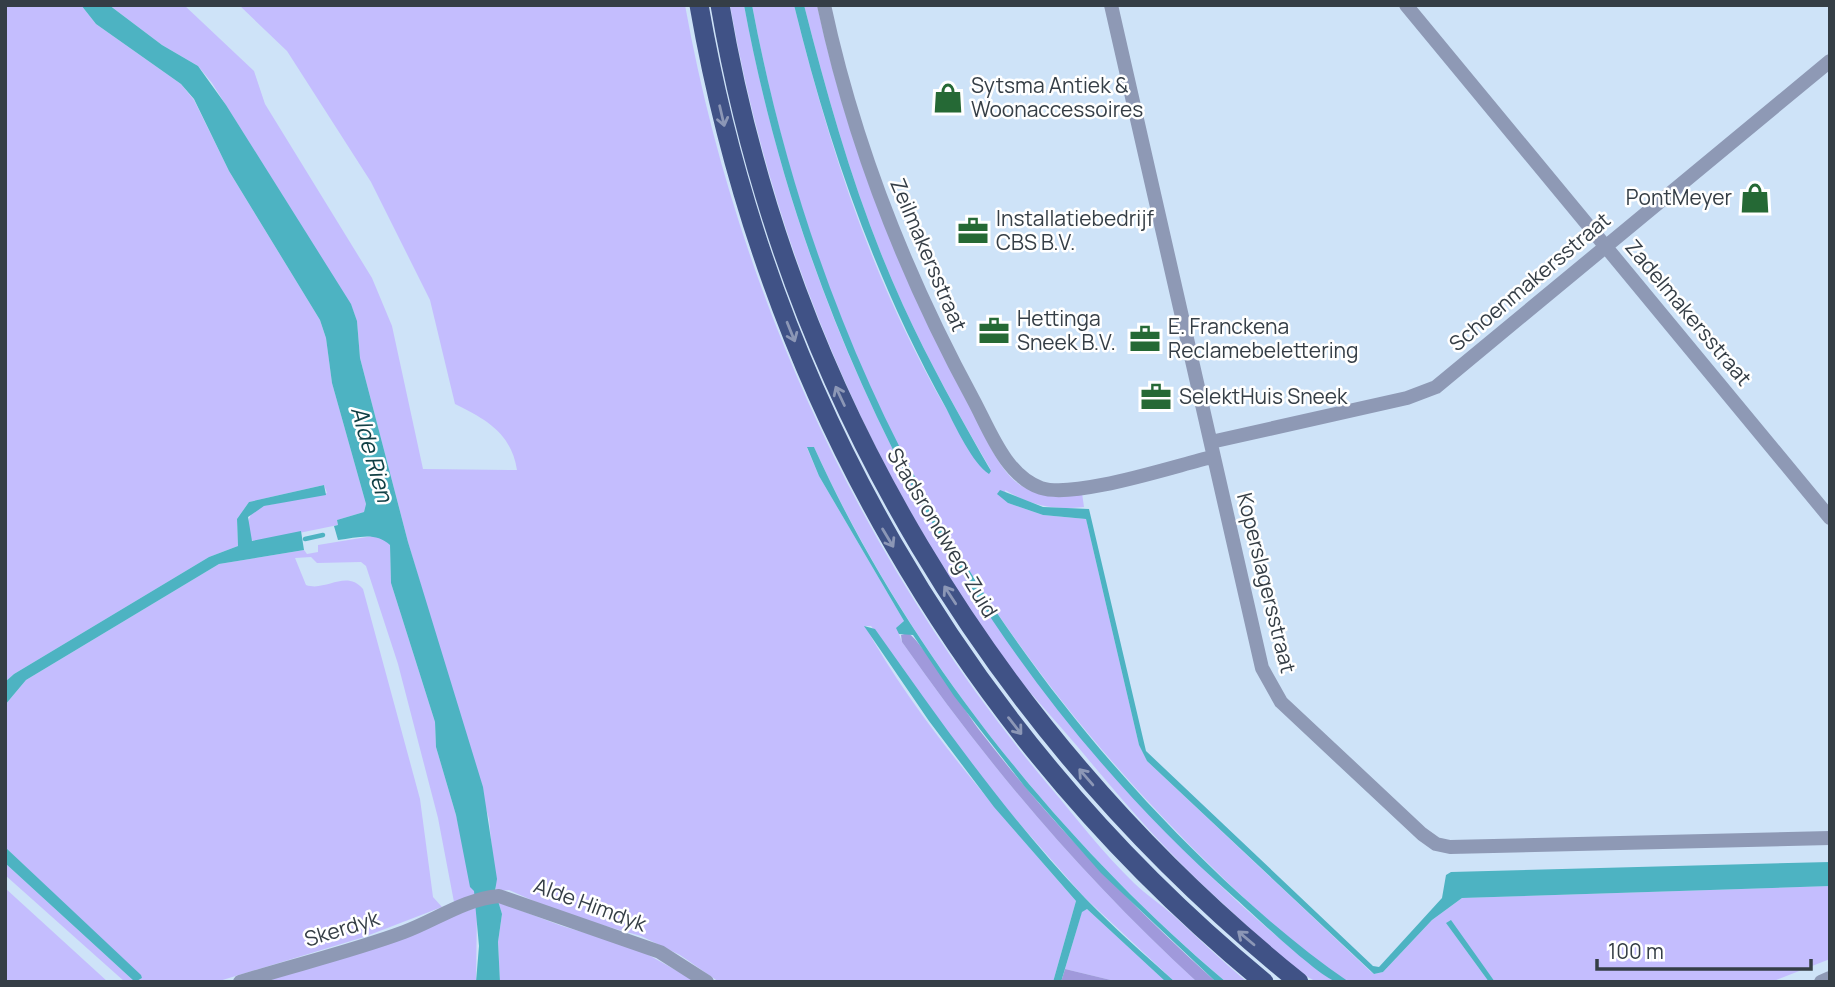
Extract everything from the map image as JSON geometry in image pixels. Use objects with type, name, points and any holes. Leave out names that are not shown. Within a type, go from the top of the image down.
[{"type":"highway","points":[[699,5],[730,149],[754,236],[811,384],[884,532],[979,680],[1041,760],[1103,829],[1173,900],[1264,982]]},
{"type":"highway","name":"Stadsrondweg-Zuid","points":[[720,5],[754,158],[798,300],[868,457],[904,521],[999,668],[1060,747],[1119,816],[1186,883],[1299,982]]},
{"type":"street","name":"Zeilmakersstraat","points":[[824,5],[858,133],[900,250],[934,328],[1013,469],[1041,488],[1074,489],[1212,457]]},
{"type":"street","name":"Koperslagersstraat","points":[[1111,5],[1262,668],[1268,684],[1281,702],[1436,844],[1469,849],[1830,838]]},
{"type":"street","name":"Zadelmakersstraat","points":[[1406,5],[1830,518]]},
{"type":"street","name":"Schoenmakersstraat","points":[[1211,442],[1426,393],[1830,61]]},
{"type":"street","name":"Alde Himdyk","points":[[453,910],[486,898],[513,899],[562,920],[660,952],[707,982]]},
{"type":"street","name":"Skerdyk","points":[[240,982],[368,945],[453,910]]},
{"type":"street","points":[[1821,982],[1830,978]]},
{"type":"shaded area","points":[[5,5],[81,5],[96,24],[181,84],[194,100],[229,171],[320,320],[326,338],[332,383],[366,504],[364,512],[337,520],[338,525],[255,542],[250,539],[247,524],[252,512],[264,506],[327,493],[324,485],[249,502],[237,519],[238,546],[209,557],[14,674],[5,682]]},
{"type":"shaded area","points":[[109,5],[184,5],[254,71],[265,104],[372,278],[392,326],[423,469],[517,470],[509,446],[496,429],[455,404],[430,300],[371,182],[287,51],[239,5],[685,5],[708,112],[738,217],[774,320],[817,420],[866,518],[921,611],[982,701],[1050,787],[1101,848],[1143,892],[1247,982],[1226,982],[1163,926],[1045,803],[991,737],[940,668],[894,596],[851,523],[814,447],[807,448],[819,476],[904,621],[899,634],[902,642],[1004,778],[1040,820],[1115,902],[1197,982],[1175,982],[1084,897],[1006,808],[945,730],[871,626],[865,626],[936,734],[991,803],[1076,901],[1053,982],[719,982],[680,955],[641,936],[563,914],[509,890],[496,891],[489,819],[408,542],[360,358],[357,321],[351,305],[212,83],[198,66],[162,45]]},
{"type":"shaded area","points":[[730,5],[744,5],[769,119],[802,229],[841,336],[888,439],[942,538],[1003,633],[1072,725],[1149,813],[1238,902],[1286,944],[1336,982],[1313,980],[1289,964],[1198,881],[1162,844],[1019,679],[960,594],[913,516],[870,436],[833,353],[800,268],[772,182],[748,94]]},
{"type":"shaded area","points":[[752,5],[794,5],[830,136],[875,263],[912,345],[957,426],[991,470],[934,368],[887,269],[847,157],[804,5],[817,5],[844,111],[880,213],[923,313],[992,450],[1012,478],[1027,489],[1050,494],[1082,493],[1084,507],[1063,508],[1043,506],[1005,490],[1008,503],[1043,515],[1086,519],[1139,745],[1147,761],[1370,971],[1374,974],[1383,972],[1432,920],[1462,898],[1830,886],[1830,959],[1771,982],[1495,982],[1450,921],[1447,924],[1489,982],[1360,983],[1350,982],[1339,976],[1283,933],[1218,873],[1128,780],[1048,683],[977,582],[914,477],[861,367],[817,252],[780,132]]},
{"type":"shaded area","points":[[373,536],[382,537],[390,545],[391,583],[435,722],[436,747],[475,895],[454,902],[438,818],[398,664],[366,566],[361,562],[317,563],[311,557],[295,558],[306,585],[321,586],[350,581],[363,589],[420,799],[433,897],[442,907],[364,937],[216,982],[135,982],[142,978],[5,847],[5,705],[26,680],[219,564],[304,550],[307,554],[318,552],[318,545]]},
{"type":"shaded area","points":[[908,633],[932,662],[980,731],[1063,830],[1122,893],[1216,982],[1197,982],[1077,862],[1004,778],[936,689],[902,642],[901,635]]},
{"type":"shaded area","points":[[5,863],[135,982],[125,982],[5,875]]},
{"type":"shaded area","points":[[5,888],[108,982],[5,982]]},
{"type":"shaded area","points":[[498,902],[562,926],[636,948],[697,982],[500,982],[498,942],[502,914]]},
{"type":"shaded area","points":[[477,907],[476,982],[256,982],[418,930]]},
{"type":"shaded area","points":[[1087,909],[1166,982],[1119,982],[1065,969],[1082,911]]},
{"type":"shaded area","points":[[1065,969],[1119,982],[1061,982]]},
{"type":"water","name":"Alde Rien","points":[[81,5],[109,5],[162,45],[198,66],[226,105],[351,304],[357,321],[360,358],[408,542],[483,787],[497,879],[495,891],[502,914],[498,942],[500,982],[476,982],[479,946],[474,891],[470,887],[456,815],[436,747],[435,722],[391,583],[390,545],[372,537],[338,540],[334,526],[338,525],[337,520],[364,512],[366,504],[332,383],[326,338],[320,320],[229,171],[194,99],[181,84],[96,24]]},
{"type":"water","points":[[744,5],[752,5],[777,117],[808,225],[847,330],[892,432],[945,530],[1005,624],[1072,715],[1147,802],[1243,897],[1295,942],[1349,982],[1337,982],[1328,978],[1302,958],[1236,899],[1143,808],[1058,710],[982,605],[916,493],[859,377],[811,256],[773,132]]},
{"type":"water","points":[[794,5],[804,5],[847,157],[887,269],[934,368],[991,471],[989,474],[977,462],[959,434],[897,311],[876,262],[839,161]]},
{"type":"water","points":[[807,447],[814,447],[851,522],[893,596],[991,737],[1045,803],[1103,866],[1226,982],[1216,982],[1101,873],[1025,787],[954,696],[913,635],[899,634],[896,628],[904,621],[819,476]]},
{"type":"water","points":[[324,485],[326,495],[264,506],[248,517],[252,541],[301,531],[304,550],[219,564],[26,680],[5,705],[5,682],[14,674],[209,557],[238,546],[237,519],[249,502]]},
{"type":"water","points":[[1000,490],[1043,507],[1089,509],[1146,751],[1373,966],[1379,967],[1442,898],[1446,875],[1451,872],[1830,862],[1830,886],[1462,898],[1432,920],[1383,972],[1374,974],[1147,761],[1139,745],[1086,519],[1043,515],[1008,503],[997,494]]},
{"type":"water","points":[[864,626],[875,629],[975,767],[1028,834],[1085,898],[1175,982],[1166,982],[1087,909],[1082,912],[1061,982],[1053,982],[1076,901],[994,807],[929,721]]},
{"type":"water","points":[[5,847],[142,978],[135,982],[5,863]]},
{"type":"water","points":[[1451,920],[1495,982],[1489,982],[1446,923]]},
{"type":"waterway","points":[[305,539],[323,535]]},
{"type":"place","name":"Sytsma Antiek & Woonaccessoires","points":[[948,98]]},
{"type":"place","name":"PontMeyer","points":[[1755,198]]},
{"type":"place","name":"Installatiebedrijf CBS B.V.","points":[[973,231]]},
{"type":"place","name":"Hettinga Sneek B.V.","points":[[994,331]]},
{"type":"place","name":"E. Franckena Reclamebelettering","points":[[1145,339]]},
{"type":"place","name":"SelektHuis Sneek","points":[[1156,397]]}]
